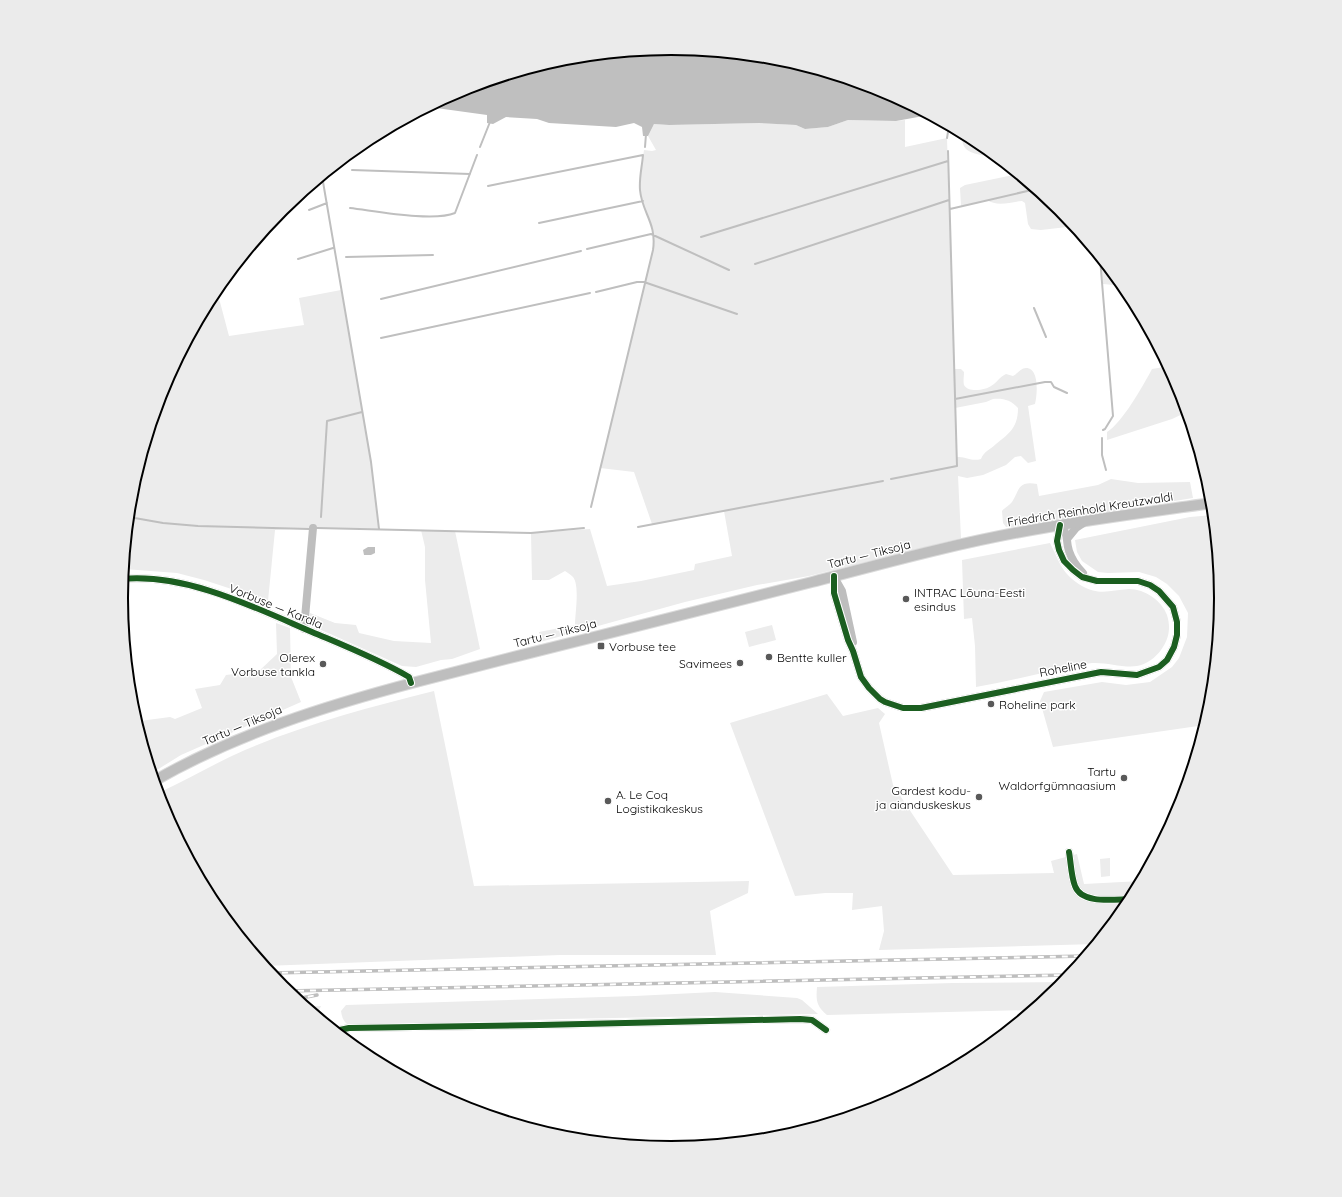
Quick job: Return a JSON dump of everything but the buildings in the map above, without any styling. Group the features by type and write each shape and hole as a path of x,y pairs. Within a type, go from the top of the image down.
{"main road":[{"name":"Friedrich Reinhold Kreutzwaldi","path":"973,542 1089,520 1206,504"},
{"name":"Tartu — Tiksoja","path":"158,779 213,750 264,728 311,712 411,683 973,542"}],"street":[{"path":"1067,539 1076,528 1089,520"},
{"path":"1060,525 1066,532 1072,559 1087,578"},
{"name":"Roheline","path":"834,576 842,591 853,639 853,651 862,677 869,688 880,699 895,706 921,708 1101,672 1137,675 1159,667 1167,660 1174,647 1177,635 1177,622 1174,607 1159,591 1150,585 1138,581 1105,581 1087,578 1073,570 1064,561 1059,550 1057,541 1060,525"},
{"path":"304,629 313,528"},
{"name":"Vorbuse — Kardla","path":"129,578 156,580 200,588 228,597 391,667 409,677 411,683"},
{"path":"1069,852 1075,886 1078,892 1084,897 1093,899 1124,899"},
{"path":"341,1030 349,1028 800,1019 812,1020 826,1030"}],"shaded area":[{"path":"671,55 707,56 777,65 846,84 879,96 921,116 896,121 848,120 828,127 805,129 796,125 759,123 654,124 648,136 643,136 642,127 634,123 616,127 549,123 537,119 506,117 493,124 487,123 487,115 437,108 463,96 496,84 565,65 635,56"},
{"path":"848,120 905,120 905,147 947,138 954,369 961,369 964,372 964,385 966,388 973,390 981,390 989,387 1006,374 1013,376 1024,368 1030,369 1034,372 1037,389 1036,400 1035,404 1028,406 1036,461 1028,463 1021,456 1015,457 1006,465 983,475 967,478 958,476 961,538 809,576 757,585 685,602 540,642 539,632 575,625 577,600 576,587 573,577 565,571 549,580 532,580 531,533 590,529 607,586 641,581 694,570 695,564 732,556 724,511 652,524 634,472 600,468 653,250 653,232 641,198 640,185 644,150 656,150 648,136 654,124 759,123 796,125 805,129 828,127","holes":["997,399 1010,401 1018,408 1018,415 1015,425 1005,436 985,452 981,459 974,460 957,457 955,408"]},
{"path":"962,140 986,156 968,151"},
{"path":"1012,175 1055,214 1072,232 1067,227 1041,230 1031,229 1028,224 1025,203 1022,201 1000,204 987,200 961,206 960,188 965,185"},
{"path":"1101,267 1114,285 1103,284"},
{"path":"341,290 371,462 379,529 309,528 275,530 268,601 204,580 177,573 129,569 132,528 146,458 156,424 169,391 200,327 218,299 229,336 304,325 299,298"},
{"path":"1162,367 1182,414 1107,440 1107,432 1125,413 1152,369"},
{"path":"1111,479 1138,483 1190,482 1193,498 1013,527 1006,527 1003,523 1002,511 1012,502 1018,490 1023,485 1031,483 1037,484 1039,496 1098,485"},
{"path":"1208,515 1213,563 1213,634 1210,669 1199,726 1053,747 1040,701 1044,692 1102,682 1126,685 1150,682 1172,667 1179,658 1187,637 1188,613 1179,596 1167,584 1156,577 1139,572 1098,572 1082,561 1077,552 1075,540 1190,517"},
{"path":"421,530 455,531 480,649 452,659 441,660 416,667 402,666 310,625 310,613 335,623 356,625 359,633 394,641 431,643 425,580 425,547"},
{"path":"1050,543 1059,562 1066,572 1075,582 1082,586 1100,592 1129,589 1141,591 1157,601 1165,610 1167,615 1169,629 1166,642 1156,655 1140,665 1126,666 1097,663 1078,665 976,687 975,646 972,618 964,619 962,560"},
{"path":"368,547 375,547 375,553 371,555 364,555 363,550"},
{"path":"276,623 290,628 291,677 301,702 181,755 155,771 142,721 170,717 175,719 202,708 195,689 220,685 226,675 259,671 277,654"},
{"path":"772,625 776,640 749,647 745,632"},
{"path":"434,691 474,886 749,881 748,893 710,911 716,955 560,955 270,966 240,929 200,870 184,839 163,791 245,750 291,732 386,703"},
{"path":"827,694 843,716 878,708 885,714 879,723 893,785 953,875 1054,873 1051,861 1077,854 1084,884 1135,881 1090,944 879,950 884,931 882,906 852,910 853,893 825,893 795,896 730,723"},
{"path":"1110,858 1110,876 1101,877 1100,859"},
{"path":"1056,982 1025,1010 827,1015 819,1006 817,996 817,987"},
{"path":"715,992 797,998 802,1000 818,1014 562,1019 352,1026 347,1024 344,1020 341,1011 346,1005"},
{"path":"321,1006 318,1011 312,1007"}],"waterway":[{"path":"480,147 490,122"},
{"path":"947,138 948,131"},
{"path":"645,147 646,134"},
{"path":"891,479 957,466 948,151"},
{"path":"350,208 419,216 455,213 477,155"},
{"path":"488,186 643,155 640,190 643,205 653,232 653,250 591,507"},
{"path":"701,237 948,161"},
{"path":"352,170 470,174"},
{"path":"323,182 371,462 379,529"},
{"path":"950,209 1030,191"},
{"path":"755,264 949,200"},
{"path":"539,223 643,201"},
{"path":"309,210 327,203"},
{"path":"587,249 651,234 729,270"},
{"path":"298,259 333,248"},
{"path":"381,299 581,251"},
{"path":"346,257 433,255"},
{"path":"1101,266 1113,416 1103,430"},
{"path":"596,292 637,282 644,282 737,314"},
{"path":"381,338 590,293"},
{"path":"1034,308 1046,337"},
{"path":"955,399 1045,382 1051,382 1054,387 1067,393"},
{"path":"321,517 327,421 362,412"},
{"path":"1102,438 1102,455 1106,470"},
{"path":"638,527 883,481"},
{"path":"134,518 163,523 198,526 309,529"},
{"path":"317,528 531,533 584,528"}],"railway":[{"path":"277,973 1081,956"},
{"path":"295,991 1063,975"},
{"path":"303,998 317,995"}],"cycle path":[{"path":"834,576 834,593 861,677 880,699 903,708 921,708 1101,672 1137,675 1159,667 1167,660 1174,647 1177,635 1177,622 1173,607 1159,591 1150,585 1138,581 1097,581 1082,577 1064,561 1059,550 1057,541 1060,525"},
{"path":"129,579 171,581 219,594 267,612 397,670 409,677 411,683"},
{"path":"1069,852 1073,878 1075,886 1079,892 1084,896 1100,900 1123,899"},
{"path":"340,1030 349,1028 800,1019 812,1020 826,1030"}],"place":[{"name":"INTRAC Lõuna-Eesti esindus","path":"906,599"},
{"name":"Vorbuse tee","path":"601,646"},
{"name":"Bentte kuller","path":"769,657"},
{"name":"Savimees","path":"740,663"},
{"name":"Olerex Vorbuse tankla","path":"323,664"},
{"name":"Roheline park","path":"991,704"},
{"name":"Tartu Waldorfgümnaasium","path":"1124,778"},
{"name":"Gardest kodu- ja aianduskeskus","path":"979,797"},
{"name":"A. Le Coq Logistikakeskus","path":"608,801"}]}
